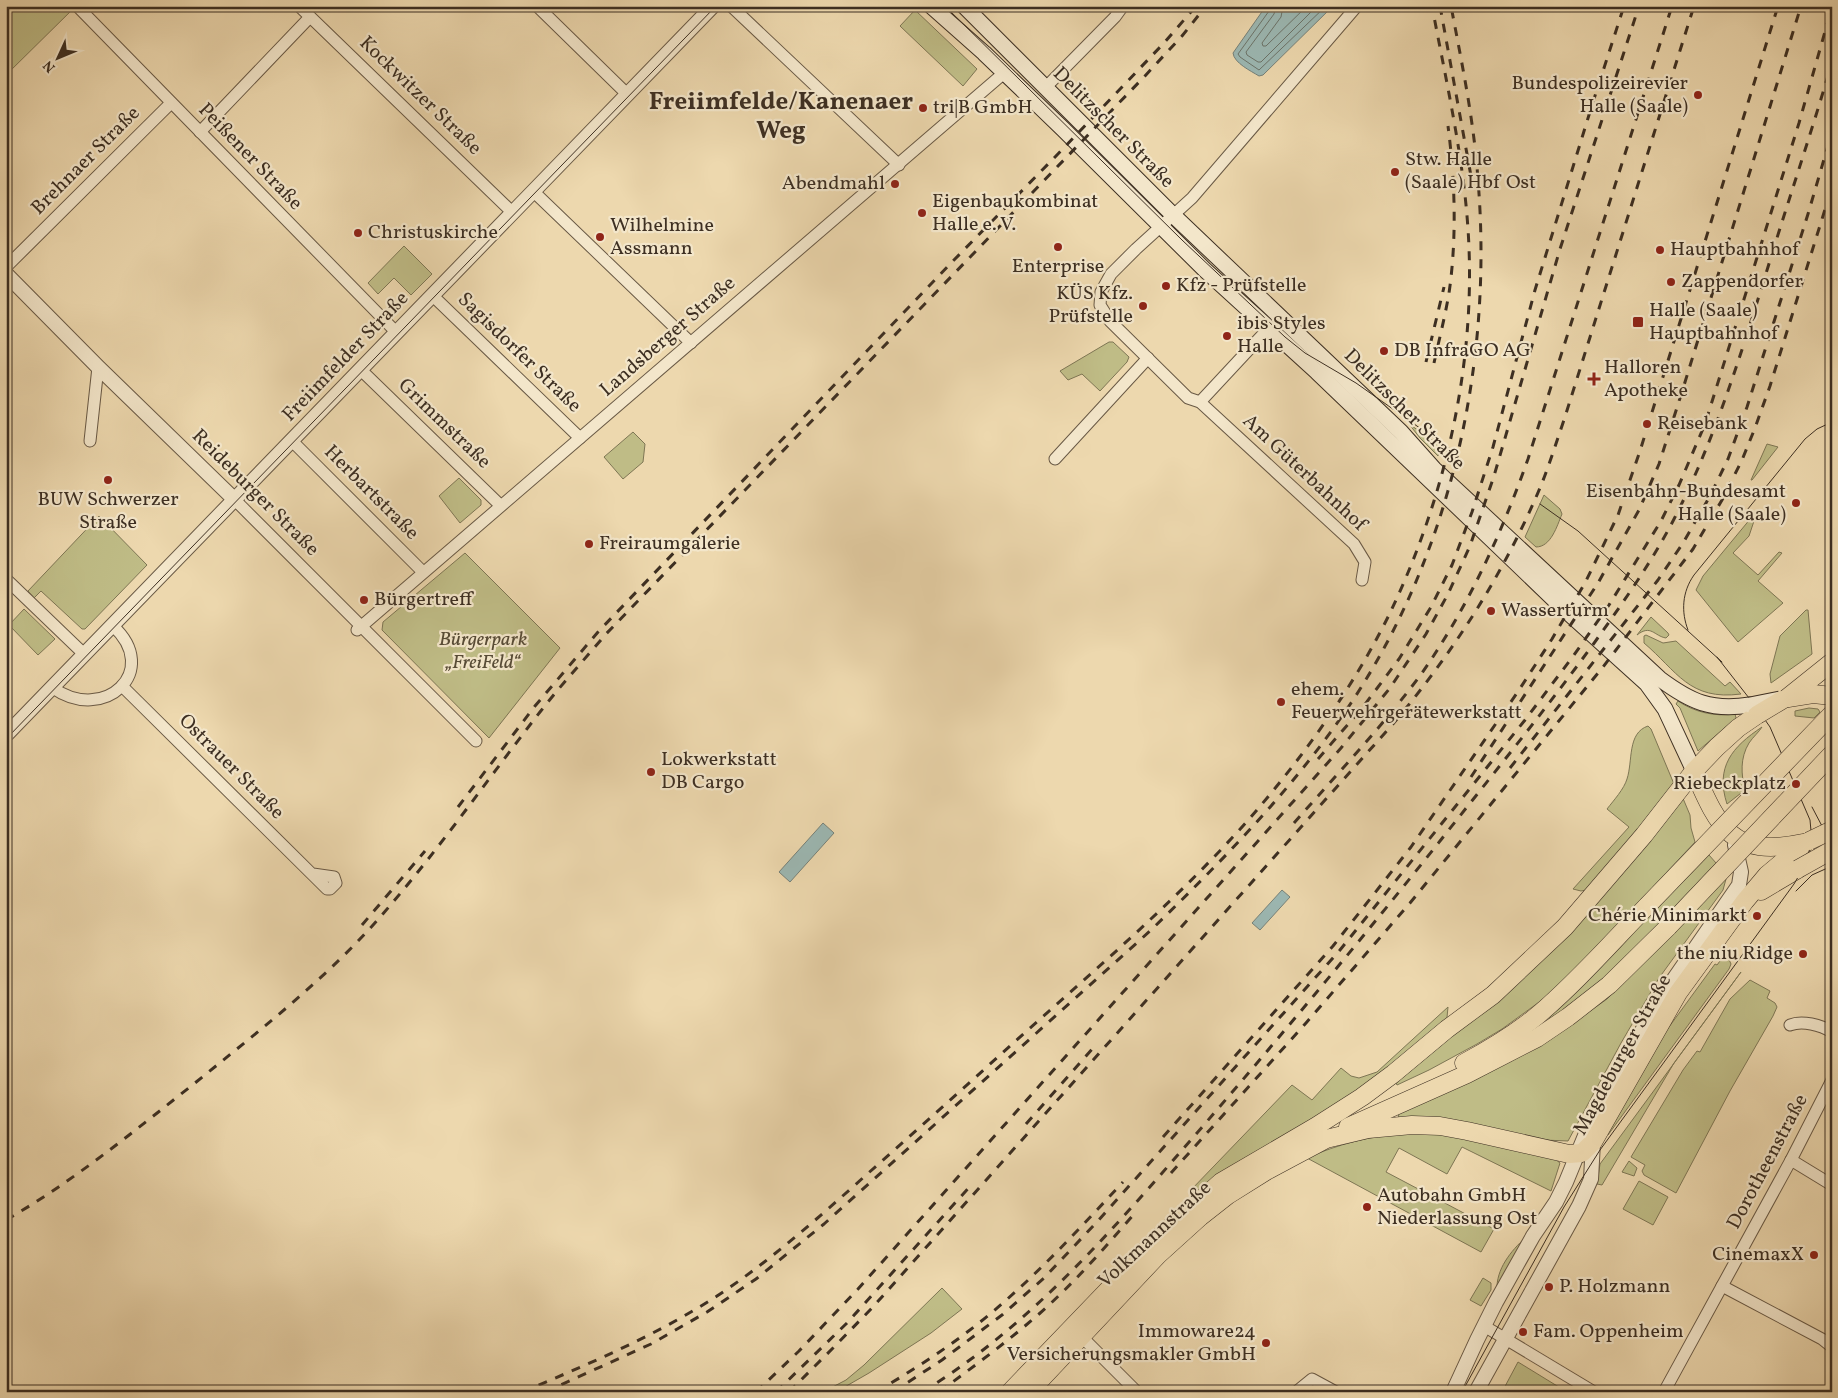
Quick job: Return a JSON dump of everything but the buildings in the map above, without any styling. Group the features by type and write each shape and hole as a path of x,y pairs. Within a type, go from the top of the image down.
{"main road":[{"name":"Delitzscher Straße","path":"931,6 1004,73 1268,329 1317,372 1564,609 1647,684 1665,709 1694,771"},
{"name":"Delitzscher Straße","path":"964,6 1173,215 1401,432 1440,475 1660,679 1688,698 1706,705 1753,710"},
{"path":"1784,699 1832,662"},
{"path":"1320,1133 1447,1029 1493,995 1565,928 1644,835 1694,771 1753,710 1784,699 1813,694 1832,696"},
{"path":"1320,1133 1443,1074 1514,1034 1539,1014 1647,906 1832,714"},
{"path":"1320,1133 1354,1124 1467,1074 1536,1038 1568,1017 1609,985 1668,927 1832,754"},
{"path":"1694,771 1709,806 1722,825 1730,834 1748,844 1760,847 1784,847 1832,840"},
{"path":"1808,842 1832,830"},
{"name":"Magdeburger Straße","path":"1593,1142 1678,994 1746,901 1776,866 1808,842"},
{"path":"1746,901 1832,850"},
{"name":"Volkmannstraße","path":"1010,1392 1125,1271 1190,1208 1221,1182 1320,1133 1349,1133 1389,1126 1440,1126 1559,1153 1577,1154"},
{"name":"Volkmannstraße","path":"1029,1392 1158,1255 1200,1217 1228,1195 1268,1170 1320,1133"},
{"path":"1577,1154 1586,1150 1593,1142"}],"street":[{"name":"Kockwitzer Straße","path":"299,6 514,213"},
{"path":"537,6 628,95"},
{"name":"Freiimfelder Straße","path":"6,735 713,6"},
{"path":"731,6 899,165"},
{"path":"1045,88 1115,17 1123,6"},
{"name":"Am Güterbahnhof","path":"1357,6 1192,198 1160,226 1112,274 1101,292 1100,305 1110,321 1188,398 1200,402 1354,544 1365,562 1362,580"},
{"name":"Peißener Straße","path":"78,7 397,333"},
{"path":"200,132 310,17"},
{"name":"Landsberger Straße","path":"359,628 1004,73"},
{"name":"Brehnaer Straße","path":"6,267 171,103"},
{"path":"534,192 690,343"},
{"name":"Reideburger Straße","path":"6,274 98,367 235,500 359,628 476,741"},
{"name":"Sagisdorfer Straße","path":"433,296 580,438"},
{"path":"1200,402 1268,329"},
{"path":"1055,459 1148,358"},
{"path":"90,441 98,367"},
{"name":"Grimmstraße","path":"361,370 500,505"},
{"name":"Herbartstraße","path":"292,441 423,572"},
{"path":"6,579 84,655"},
{"path":"53,688 73,698 90,700 112,694 122,686 128,677 131,659 126,642 113,626"},
{"name":"Ostrauer Straße","path":"122,686 313,874"},
{"name":"Magdeburger Straße","path":"1453,1392 1484,1326 1532,1236 1556,1202 1589,1126 1658,1002 1739,885 1742,872 1741,865 1730,834"},
{"path":"1790,1025 1805,1023 1825,1028 1832,1032"},
{"name":"Dorotheenstraße","path":"1664,1392 1791,1160 1832,1080"},
{"name":"Magdeburger Straße","path":"1476,1392 1588,1188 1591,1179 1593,1142"},
{"path":"1791,1160 1832,1185"},
{"path":"1722,1286 1815,1335 1832,1347"},
{"path":"1484,1326 1594,1392"},
{"path":"1082,1336 1137,1392"},
{"path":"1296,1392 1312,1379 1336,1392"}],"green space":[{"path":"6,6 76,6 6,75"},
{"path":"915,10 977,69 963,86 900,26"},
{"path":"404,246 432,274 411,295 394,278 378,294 368,283"},
{"path":"1109,342 1113,342 1129,357 1127,362 1100,391 1082,374 1068,380 1060,371"},
{"path":"1409,424 1441,446 1438,456 1420,438"},
{"path":"633,432 645,444 643,462 623,479 604,457"},
{"path":"1767,444 1778,447 1751,480"},
{"path":"459,478 481,500 481,505 460,523 439,496"},
{"path":"1544,495 1560,509 1562,514 1550,540 1546,544 1536,547 1525,537"},
{"path":"99,516 147,565 85,629 82,629 41,591 34,598 28,591"},
{"path":"1751,518 1754,521 1749,536 1733,553 1758,575 1779,552 1782,553 1758,581 1783,603 1738,642 1696,590 1703,576"},
{"name":"Bürgerpark „FreiFeld“","path":"465,553 560,648 489,738 382,630 383,622"},
{"path":"24,609 55,639 38,655 9,625"},
{"path":"1808,610 1812,654 1771,683 1770,674 1780,636"},
{"path":"1651,617 1668,633 1669,635 1666,638 1649,631 1637,635"},
{"path":"1646,635 1663,643 1676,641 1725,686 1730,682 1741,694 1723,695 1709,693 1685,682 1644,643 1644,636"},
{"path":"1678,701 1698,711 1720,715 1735,714 1736,718 1698,751 1680,708 1676,704"},
{"path":"1809,708 1818,709 1820,712 1814,718 1795,716 1795,711"},
{"path":"1648,726 1651,729 1674,784 1655,810 1586,890 1573,889 1629,827 1607,809 1626,783 1634,741 1641,730"},
{"path":"1762,727 1749,743 1744,754 1742,772 1745,790 1727,804 1723,779 1729,759 1742,742"},
{"path":"1682,796 1690,815 1695,842 1568,978 1542,1000 1502,1029 1429,1070 1397,1085 1396,1083 1517,982"},
{"path":"1709,855 1716,863 1599,986 1534,1033 1455,1071 1647,919"},
{"path":"1726,879 1723,890 1659,978 1568,1141 1543,1140 1399,1118 1398,1113 1548,1041 1607,999"},
{"path":"1726,953 1731,964 1729,969 1608,1135 1606,1133 1658,1042 1715,964 1717,965"},
{"path":"1750,980 1770,991 1767,998 1775,1003 1777,1007 1676,1193 1644,1175 1642,1171 1645,1165 1631,1157 1683,1070 1697,1051 1700,1052 1730,999"},
{"path":"1448,1007 1446,1028 1372,1082 1200,1192 1190,1191 1292,1085 1312,1100 1341,1068 1351,1076 1359,1078 1377,1072"},
{"path":"1673,1064 1602,1185 1597,1184 1600,1164"},
{"path":"1406,1133 1445,1134 1555,1159 1560,1163 1551,1191 1462,1147 1447,1174 1399,1148 1386,1172 1494,1229 1481,1252 1307,1158 1355,1141"},
{"path":"1629,1161 1637,1168 1634,1176 1622,1172"},
{"path":"1639,1181 1668,1197 1653,1225 1623,1209"},
{"path":"1525,1238 1497,1290 1497,1282 1505,1261"},
{"path":"1483,1278 1491,1283 1491,1290 1481,1306 1470,1300"},
{"path":"942,1288 962,1309 931,1333 869,1373 836,1392 823,1392 846,1380 864,1365"},
{"path":"1518,1362 1567,1392 1502,1392"}],"water":[{"path":"1266,6 1333,6 1263,75 1259,76 1236,60 1233,53"},
{"path":"823,823 834,833 790,882 779,872"},
{"path":"1282,890 1290,897 1260,930 1252,923"}],"tram line":[{"path":"6,739 716,6"},
{"path":"945,6 1182,240 1285,337 1305,353 1356,383 1441,443"},
{"path":"1688,630 1684,616 1684,602 1687,588 1694,575 1805,439 1817,429 1832,422"},
{"path":"1540,504 1578,531 1722,662"},
{"path":"1462,1392 1564,1207 1600,1150 1794,884 1804,867 1812,842 1810,820 1770,727 1717,657"},
{"path":"1812,807 1823,828 1832,838"},
{"path":"1796,891 1812,875 1832,866"}],"railway":[{"path":"458,807 535,706 598,632 1164,43 1196,6"},
{"path":"6,1220 80,1172 195,1083 315,983 360,939 402,891 540,712 606,634 1144,77 1182,36 1206,6"},
{"path":"522,1392 572,1371 670,1324 737,1283 811,1224 1096,969 1191,880 1221,850 1270,795 1325,722 1374,644 1407,574 1425,529 1439,484 1460,390 1466,343 1469,295 1467,218 1460,157 1432,6"},
{"path":"1440,6 1471,176"},
{"path":"545,1392 651,1344 707,1312 756,1279 824,1224 1150,931 1231,850 1282,794 1351,703 1386,644 1416,583 1440,518 1458,452 1471,385 1479,317 1481,248 1478,180 1471,114 1451,6"},
{"path":"1318,759 1363,707 1399,659 1431,607 1452,565 1493,447 1535,290 1624,6"},
{"path":"756,1392 799,1351 858,1289 1341,748 1390,688 1426,634 1448,594 1470,546 1494,476 1560,249 1639,6"},
{"path":"1294,823 1376,731 1422,673 1469,596 1495,543 1528,459 1672,6"},
{"path":"789,1392 872,1308 1392,725 1436,670 1475,612 1510,552 1540,488 1564,420 1694,6"},
{"path":"1163,1137 1333,946 1411,847 1519,690 1585,583 1618,515 1640,451 1778,6"},
{"path":"1471,777 1598,583 1639,510 1659,464 1801,6"},
{"path":"893,1392 942,1360 1002,1315 1044,1278 1096,1223 1340,950 1525,720 1609,605 1661,521 1679,485 1705,424 1799,123 1832,7"},
{"path":"922,1392 962,1366 1035,1306 1102,1239 1197,1133 1350,952 1500,766 1559,690 1627,596 1656,552 1673,521 1702,459 1714,428 1748,332 1832,62"},
{"path":"1434,363 1452,272 1454,188 1448,126"},
{"path":"1510,768 1658,580 1683,543 1710,496 1728,459 1747,407 1832,132"},
{"path":"1171,1173 1306,1023 1410,903 1603,667 1693,549 1722,500 1742,460 1755,428 1770,386 1832,187"},
{"path":"1426,362 1444,287"},
{"path":"362,925 425,851"},
{"path":"1026,1124 1094,1047"},
{"path":"876,1392 934,1356 1008,1299 1042,1267 1123,1182"},
{"path":"776,1392 847,1323 973,1183"},
{"path":"939,1392 1052,1303 1134,1214"}],"place":[{"name":"Bundespolizeirevier Halle (Saale)","path":"1698,95"},
{"name":"tri|B GmbH","path":"923,108"},
{"name":"Stw. Halle (Saale) Hbf Ost","path":"1395,172"},
{"name":"Abendmahl","path":"895,184"},
{"name":"Eigenbaukombinat Halle e. V.","path":"922,213"},
{"name":"Christuskirche","path":"358,233"},
{"name":"Wilhelmine Assmann","path":"600,237"},
{"name":"Enterprise","path":"1058,247"},
{"name":"Hauptbahnhof","path":"1660,250"},
{"name":"Zappendorfer","path":"1671,282"},
{"name":"Kfz - Prüfstelle","path":"1166,286"},
{"name":"KÜS Kfz. Prüfstelle","path":"1143,306"},
{"name":"Halle (Saale) Hauptbahnhof","path":"1638,322"},
{"name":"ibis Styles Halle","path":"1227,336"},
{"name":"DB InfraGO AG","path":"1384,351"},
{"name":"Halloren Apotheke","path":"1594,379"},
{"name":"Reisebank","path":"1647,424"},
{"name":"BUW Schwerzer Straße","path":"108,480"},
{"name":"Eisenbahn-Bundesamt Halle (Saale)","path":"1796,503"},
{"name":"Freiraumgalerie","path":"589,544"},
{"name":"Bürgertreff","path":"364,600"},
{"name":"Wasserturm","path":"1491,611"},
{"name":"ehem. Feuerwehrgerätewerkstatt","path":"1281,702"},
{"name":"Lokwerkstatt DB Cargo","path":"651,772"},
{"name":"Riebeckplatz","path":"1796,784"},
{"name":"Chérie Minimarkt","path":"1757,916"},
{"name":"the niu Ridge","path":"1803,954"},
{"name":"Autobahn GmbH Niederlassung Ost","path":"1367,1207"},
{"name":"CinemaxX","path":"1814,1255"},
{"name":"P. Holzmann","path":"1549,1287"},
{"name":"Fam. Oppenheim","path":"1523,1332"},
{"name":"Immoware24 Versicherungsmakler GmbH","path":"1266,1343"}],"district":[{"name":"Freiimfelde/Kanenaer Weg","path":"781,116"}]}
